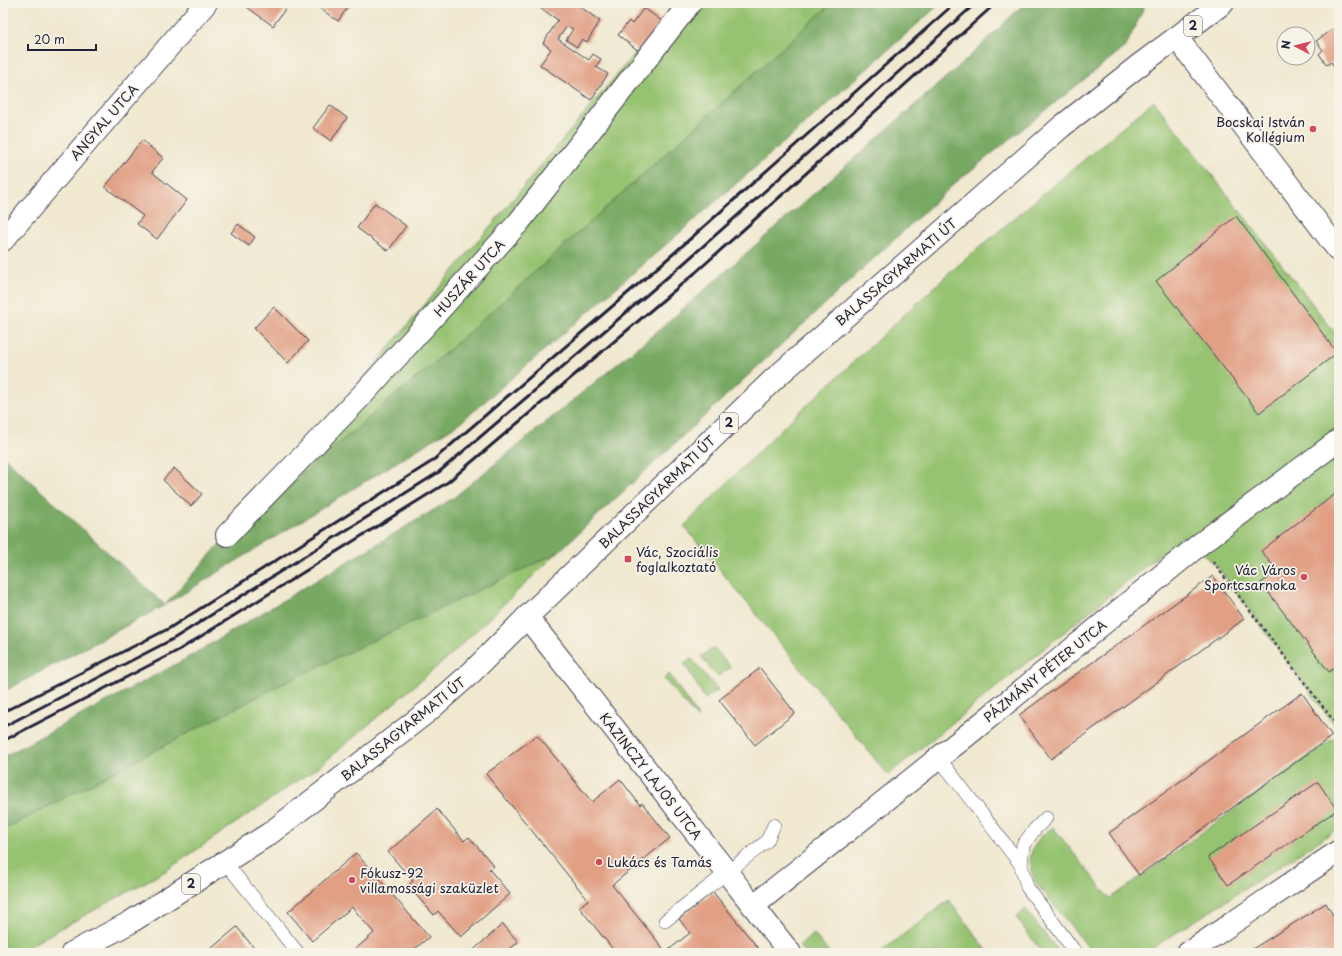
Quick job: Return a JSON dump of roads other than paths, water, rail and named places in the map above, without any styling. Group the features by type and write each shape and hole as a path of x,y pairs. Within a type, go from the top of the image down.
{"street":[{"name":"ANGYAL UTCA","path":"3,240 206,3"},
{"name":"HUSZÁR UTCA","path":"227,535 365,392 520,222 690,3"},
{"name":"BALASSAGYARMATI ÚT","path":"72,953 129,924 269,834 427,712 472,672 774,379 1061,127 1138,66 1223,3"},
{"path":"1177,38 1339,251"},
{"name":"PÁZMÁNY PÉTER UTCA","path":"753,906 971,732 1200,544 1339,440"},
{"name":"KAZINCZY LAJOS UTCA","path":"527,617 790,953"},
{"path":"1188,953 1339,851"}],"lane":[{"path":"938,758 1021,865"},
{"path":"1046,818 1022,845 1021,865 1027,888 1076,953"},
{"path":"665,921 767,841 774,825"},
{"path":"225,862 298,953"}],"railway":[{"path":"3,712 168,629 431,462 672,255 955,3"},
{"path":"3,727 173,639 439,472 683,264 976,3"},
{"path":"3,741 179,650 448,482 695,273 996,3"}],"place":[{"name":"Bocskai István Kollégium","path":"1313,129"},
{"name":"Vác, Szociális foglalkoztató","path":"628,559"},
{"name":"Vác Város Sportcsarnoka","path":"1304,577"},
{"name":"Lukács és Tamás","path":"599,862"},
{"name":"Fókusz-92 villamossági szaküzlet","path":"352,880"}]}
